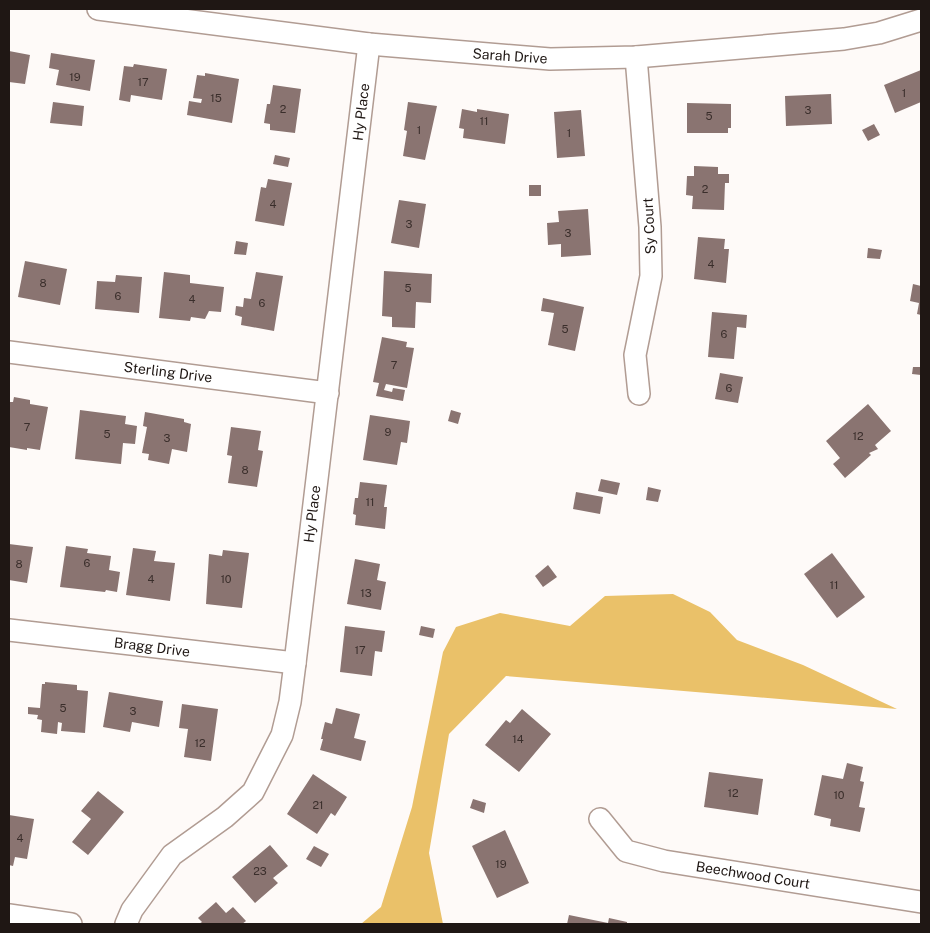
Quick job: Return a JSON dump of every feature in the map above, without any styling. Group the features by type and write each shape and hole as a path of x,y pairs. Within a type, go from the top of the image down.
{"street":[{"name":"Sarah Drive","path":"98,9 368,44 550,59 636,57 844,39 879,32 921,20"},
{"name":"Hy Place","path":"126,924 132,910 172,855 225,816 253,792 282,735 290,702 295,663 368,44"},
{"name":"Sy Court","path":"636,57 650,227 651,276 635,355 639,394"},
{"name":"Sterling Drive","path":"9,352 328,393"},
{"name":"Bragg Drive","path":"9,630 295,663"},
{"name":"Beechwood Court","path":"600,819 626,851 664,861 921,902"},
{"path":"9,915 71,924"}],"shaded area":[{"path":"673,594 710,612 737,640 803,665 897,709 506,676 449,734 429,853 443,924 361,924 381,907 412,807 443,652 456,627 500,613 570,626 605,596"}],"building":[{"path":"9,51 30,55 25,84 9,82"},
{"path":"51,53 95,60 90,91 56,85 59,70 49,68"},
{"path":"134,64 167,69 162,100 131,95 130,102 119,100 124,66 133,67"},
{"path":"921,70 921,102 895,113 884,85"},
{"path":"205,73 239,79 232,123 187,115 189,101 201,103 202,99 193,98 197,75 205,76"},
{"path":"273,85 301,89 295,133 270,130 270,124 264,123"},
{"path":"831,94 832,124 786,126 785,96"},
{"path":"53,102 84,106 82,126 50,123"},
{"path":"408,102 437,106 425,160 403,156 407,131 404,130"},
{"path":"687,103 731,104 731,128 728,128 728,133 687,133"},
{"path":"462,109 477,112 477,109 509,114 505,144 463,138 464,129 459,128"},
{"path":"581,110 585,156 557,158 554,112"},
{"path":"874,124 880,135 868,141 862,130"},
{"path":"275,155 290,158 288,167 273,164"},
{"path":"694,166 718,167 718,174 729,174 729,183 725,183 724,210 692,209 693,196 686,195 687,176 694,176"},
{"path":"268,179 292,183 284,226 255,221 261,187 266,188"},
{"path":"529,185 541,185 541,196 529,196"},
{"path":"399,200 426,204 419,248 391,243"},
{"path":"588,209 591,255 561,257 561,244 548,245 547,223 559,222 558,211"},
{"path":"698,237 725,239 724,249 729,249 726,283 694,279"},
{"path":"236,241 248,243 246,255 234,254"},
{"path":"868,248 882,250 880,259 867,258"},
{"path":"25,261 67,269 60,305 18,297"},
{"path":"384,271 432,274 431,303 416,302 415,328 392,327 392,317 382,316"},
{"path":"164,272 190,275 190,283 224,287 221,312 209,311 205,319 191,317 190,321 159,318"},
{"path":"256,272 283,276 274,331 241,325 242,317 235,315 236,306 243,307 244,298 251,299"},
{"path":"116,275 142,277 139,313 95,309 97,281 115,282"},
{"path":"913,284 921,286 921,315 917,314 919,303 910,301"},
{"path":"543,298 584,307 575,351 548,345 554,313 541,311"},
{"path":"712,312 747,315 746,328 737,327 734,359 708,357"},
{"path":"382,337 407,342 406,347 414,348 407,388 386,384 384,390 392,392 393,388 405,390 403,401 376,396 379,383 373,382"},
{"path":"913,367 921,367 921,375 912,374"},
{"path":"720,373 743,377 738,403 715,399"},
{"path":"14,397 30,400 30,404 48,407 40,450 9,447 9,402 13,402"},
{"path":"868,404 891,431 875,445 878,449 869,453 871,455 845,478 833,464 840,458 826,441"},
{"path":"80,410 126,416 125,424 137,426 135,444 123,443 121,464 75,459"},
{"path":"451,410 461,413 458,424 448,421"},
{"path":"145,412 184,419 184,422 191,424 187,452 172,449 169,464 148,460 149,454 142,453 147,427 143,426"},
{"path":"370,415 410,421 407,443 401,442 397,465 363,460"},
{"path":"231,427 261,431 258,450 263,451 257,487 228,483 232,456 227,455"},
{"path":"601,479 620,483 617,495 598,491"},
{"path":"360,482 387,485 384,507 387,507 385,529 355,525 356,515 353,514"},
{"path":"648,487 661,490 658,502 646,500"},
{"path":"576,492 603,497 600,514 573,509"},
{"path":"9,544 33,547 27,583 9,580"},
{"path":"66,546 88,549 87,553 111,556 109,570 120,572 117,592 60,587"},
{"path":"133,548 156,551 154,561 175,563 170,601 126,595"},
{"path":"223,550 249,553 242,608 206,604 209,554 222,556"},
{"path":"832,553 865,597 837,618 804,574"},
{"path":"355,559 380,564 377,580 386,582 381,610 347,604"},
{"path":"548,565 557,577 543,587 535,576"},
{"path":"345,626 385,631 382,652 375,651 372,676 340,672"},
{"path":"421,626 435,629 433,638 419,635"},
{"path":"45,682 77,685 77,690 88,691 85,733 61,731 62,723 58,722 57,734 41,732 42,720 37,719 38,715 28,714 28,707 40,708 42,684 45,684"},
{"path":"109,692 163,701 159,727 132,722 130,732 103,727"},
{"path":"182,704 218,709 211,761 184,757 188,729 179,728"},
{"path":"336,708 360,714 354,738 366,741 361,761 320,750 325,722 332,724"},
{"path":"522,709 551,734 519,772 485,745 506,720 510,723"},
{"path":"847,763 863,767 860,781 864,782 859,807 865,808 860,832 830,826 831,819 814,815 822,775 843,779"},
{"path":"709,772 763,779 758,815 704,807"},
{"path":"313,774 347,797 335,816 331,813 317,834 287,814"},
{"path":"98,791 124,812 88,855 72,842 91,819 81,811"},
{"path":"473,799 486,803 484,813 470,808"},
{"path":"9,815 34,819 27,859 15,857 13,866 9,865"},
{"path":"505,830 529,883 497,898 472,846"},
{"path":"270,845 288,866 273,878 278,883 255,903 232,877"},
{"path":"314,846 329,854 321,867 306,859"},
{"path":"216,902 226,913 233,907 246,921 242,924 199,924 202,922 198,918"},
{"path":"569,915 608,923 609,918 627,922 627,924 567,924"}]}
